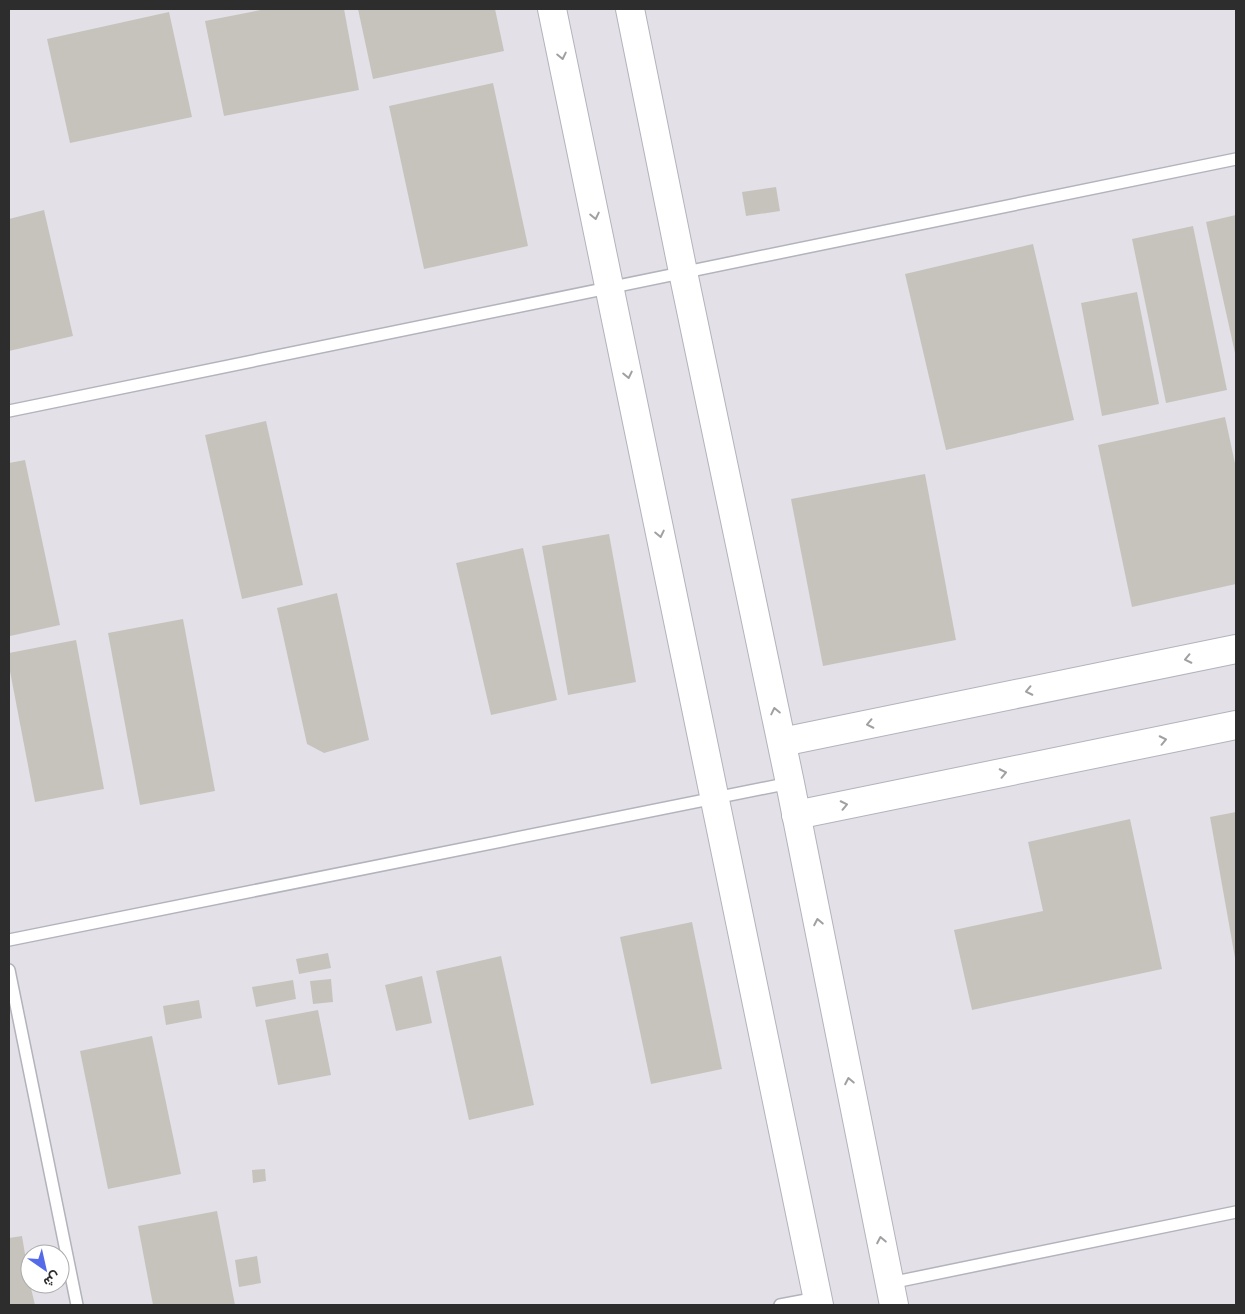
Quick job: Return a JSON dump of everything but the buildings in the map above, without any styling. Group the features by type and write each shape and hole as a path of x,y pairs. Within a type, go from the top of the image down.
{"street":[{"path":"552,9 818,1302"},
{"path":"630,9 782,742 892,1294"},
{"path":"782,742 1236,649"},
{"path":"796,815 1236,725"}],"lane":[{"path":"9,411 1236,159"},
{"path":"9,940 790,783"},
{"path":"9,970 77,1305"},
{"path":"892,1294 1236,1212"},
{"path":"780,1305 818,1302"}],"shaded area":[{"path":"9,9 1236,9 1236,1305 9,1305"}]}
